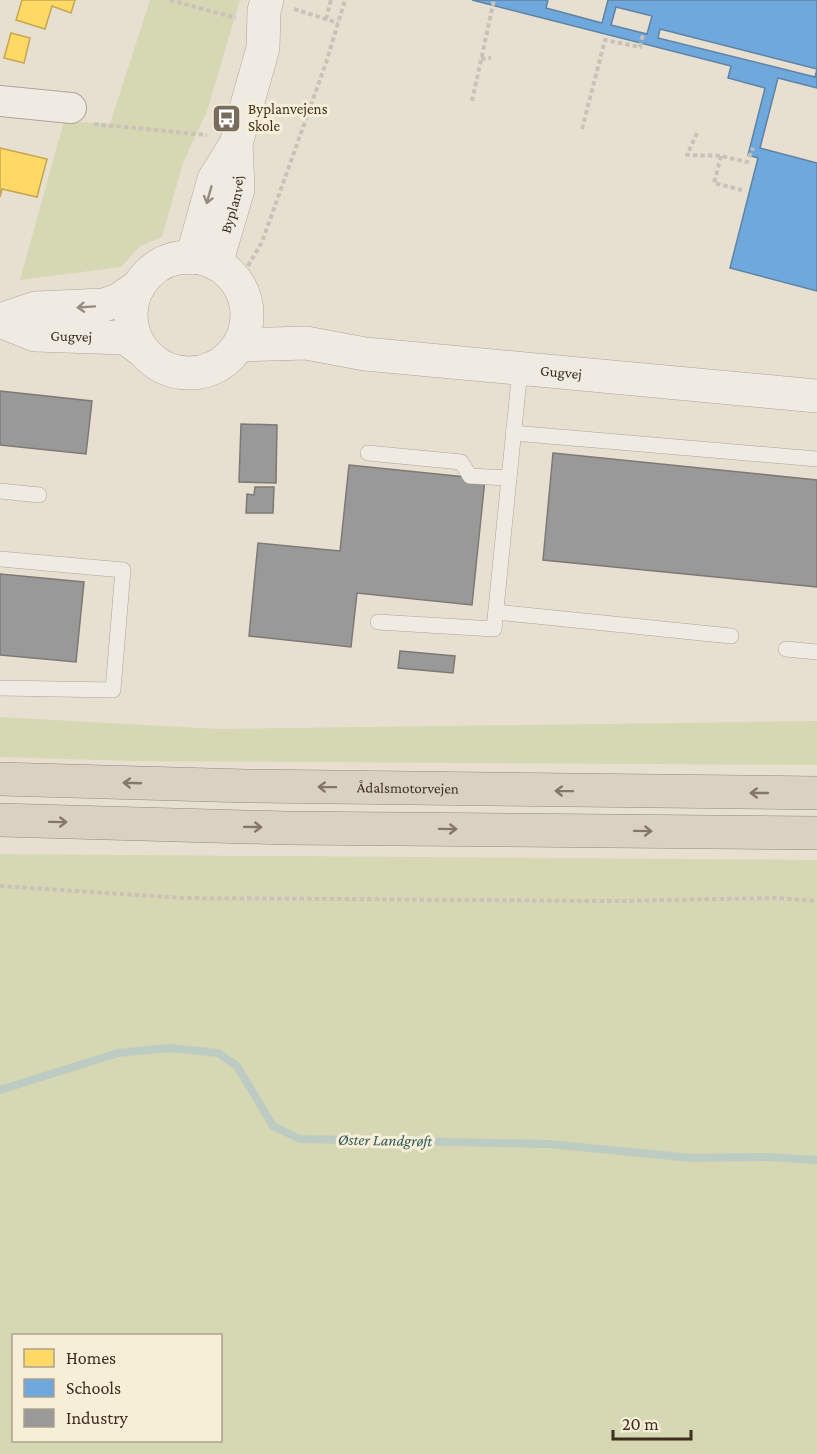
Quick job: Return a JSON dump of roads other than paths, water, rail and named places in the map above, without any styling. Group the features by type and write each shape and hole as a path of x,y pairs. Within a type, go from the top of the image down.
{"highway":[{"name":"Ådalsmotorvejen","path":"0,779 247,786 817,793"},
{"path":"0,820 286,828 817,833"}],"street":[{"name":"Byplanvej","path":"222,278 214,179 221,140 263,48 282,18 280,2"},
{"path":"0,101 71,108"},
{"path":"162,264 222,278 245,331 239,345 229,358 215,367 192,373 168,369 154,361 142,350 132,321 132,307 139,286 153,270 162,264"},
{"name":"Gugvej","path":"222,278 306,344"},
{"name":"Gugvej","path":"0,320 36,308 104,304 118,300 139,286"},
{"name":"Gugvej","path":"0,320 35,335 125,338 142,350"},
{"name":"Gugvej","path":"239,345 306,344 366,354 520,370 817,396"}],"lane":[{"path":"378,622 494,629 520,370"},
{"path":"513,433 817,459"},
{"path":"368,453 461,462 470,476 509,478"},
{"path":"0,491 39,495"},
{"path":"0,559 123,570 113,690 0,688"},
{"path":"496,612 731,636"},
{"path":"786,649 817,652"}],"waterway":[{"name":"Øster Landgrøft","path":"0,1090 118,1053 169,1048 218,1053 237,1066 273,1126 300,1139 549,1144 692,1158 767,1157 817,1160"}],"place":[{"name":"Byplanvejens Skole","path":"227,118"}]}
